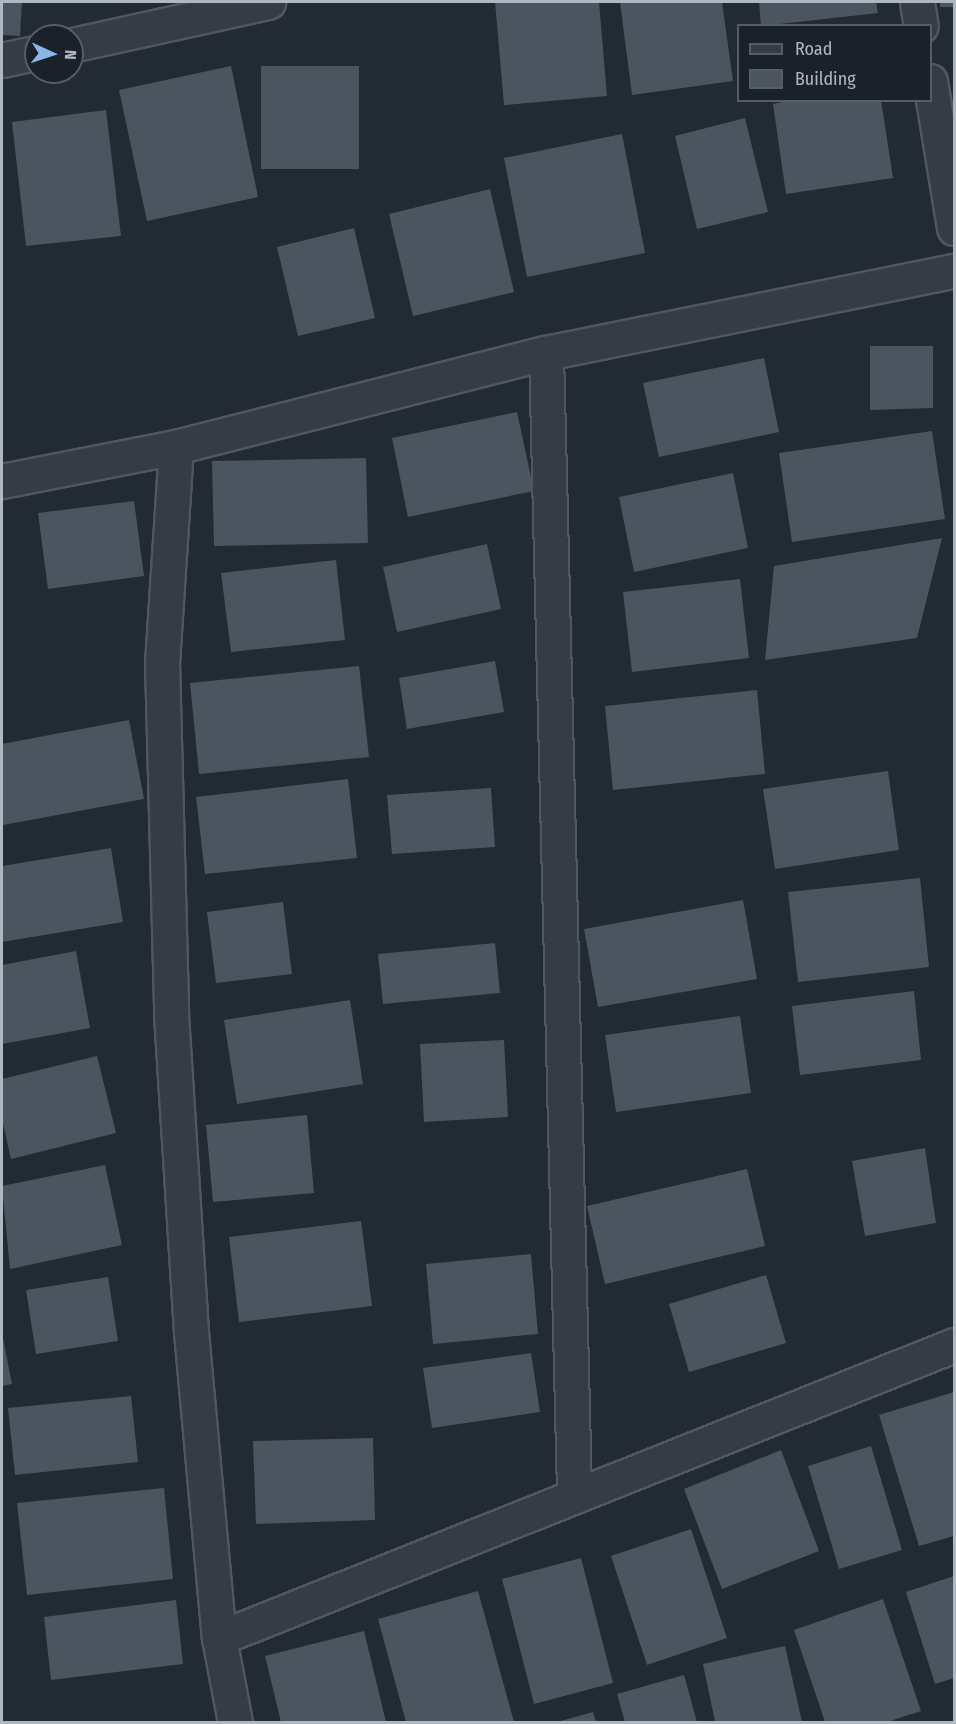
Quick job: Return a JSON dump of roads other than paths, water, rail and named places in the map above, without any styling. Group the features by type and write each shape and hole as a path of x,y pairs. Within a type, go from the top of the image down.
{"street":[{"path":"918,2 921,24"},
{"path":"84,42 254,3"},
{"path":"2,60 24,55"},
{"path":"932,93 954,228"},
{"path":"2,482 176,447 546,353 954,270"},
{"path":"546,353 574,1493"},
{"path":"176,447 162,662 171,1014 191,1332 219,1638 235,1722"},
{"path":"219,1638 574,1493 954,1345"}]}
